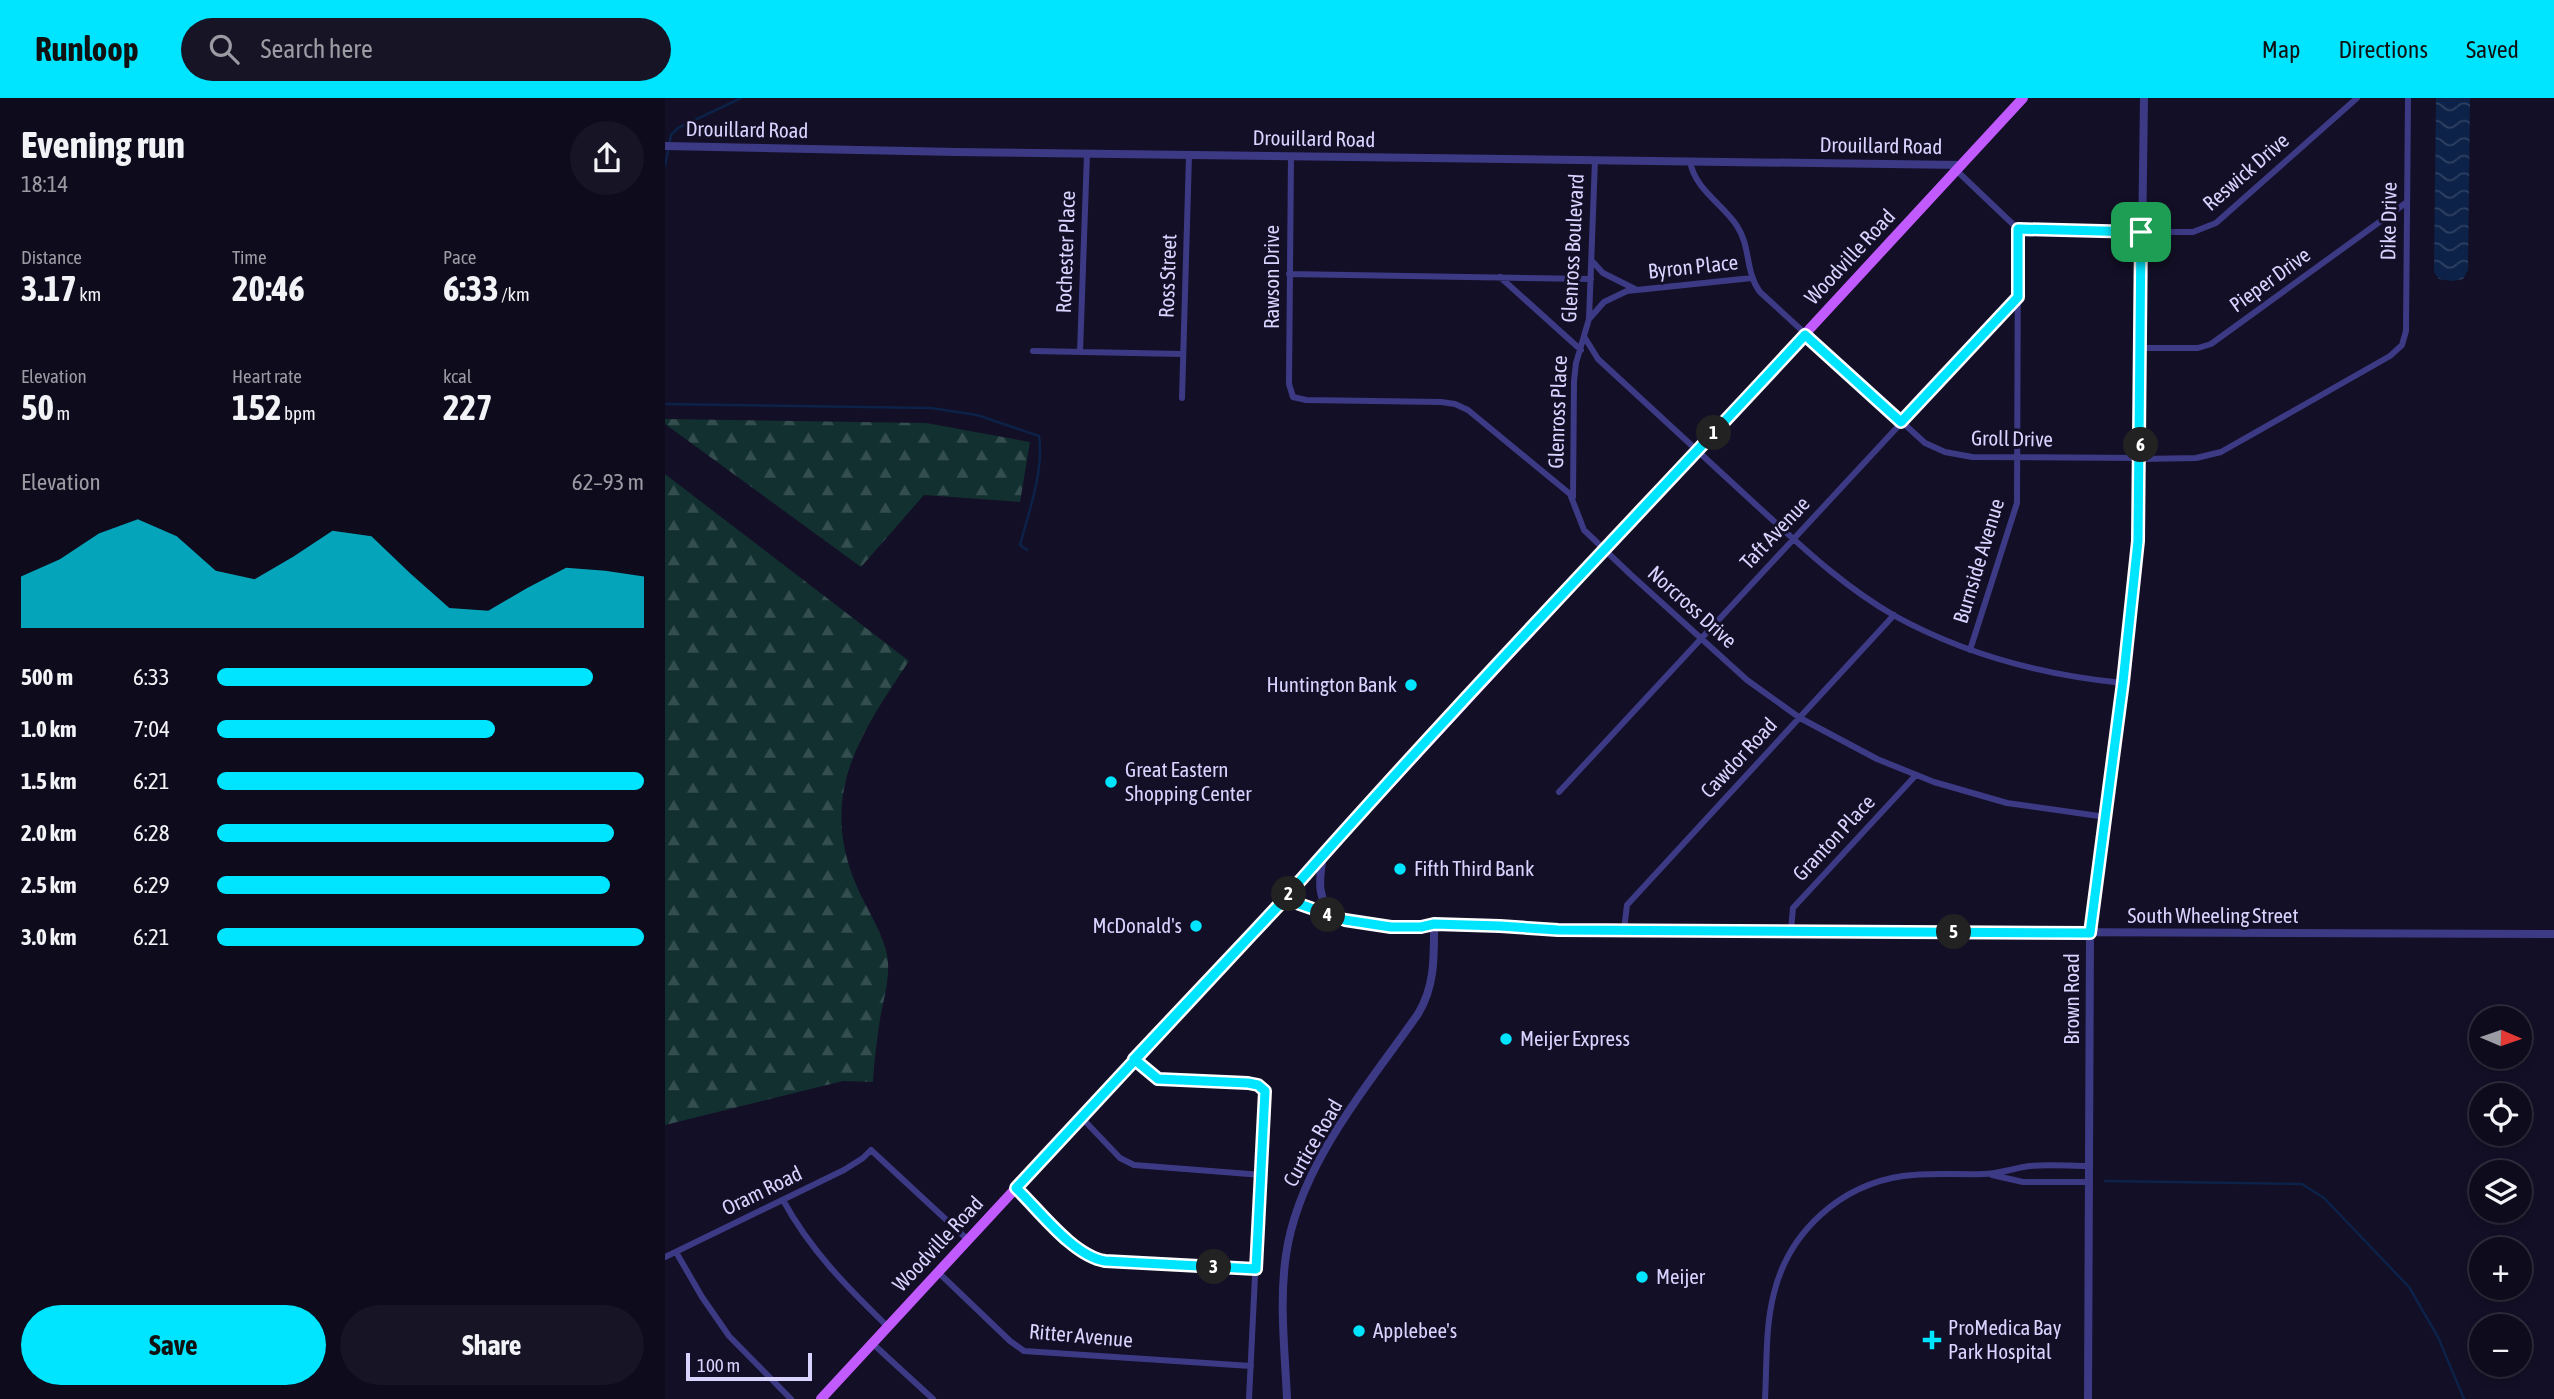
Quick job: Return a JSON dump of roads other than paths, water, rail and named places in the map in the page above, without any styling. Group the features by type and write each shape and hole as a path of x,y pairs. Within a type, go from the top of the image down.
{"main road":[{"name":"Woodville Road","path":"821,1399 2024,98"}],"street":[{"name":"Brown Road","path":"2088,1399 2090,933 2136,567 2141,458 2144,98"},
{"name":"Reswick Drive","path":"2018,229 2193,232 2216,223 2357,98"},
{"name":"Dike Drive","path":"2402,345 2406,331 2408,98"},
{"name":"Drouillard Road","path":"665,146 1959,167"},
{"name":"Rochester Place","path":"1080,352 1087,154"},
{"name":"Ross Street","path":"1182,398 1189,155"},
{"name":"Rawson Drive","path":"1291,156 1289,384 1293,397"},
{"name":"Glenross Boulevard","path":"1581,349 1589,319 1595,160"},
{"name":"Groll Drive","path":"1690,162 1697,181 1744,237 1752,278 1760,292 1921,440 1945,452 1972,457 2196,458 2221,452 2390,356 2402,345"},
{"path":"1959,167 2018,229"},
{"name":"Pieper Drive","path":"2140,348 2198,348 2211,344 2407,202"},
{"name":"Burnside Avenue","path":"1970,650 2016,508 2018,229"},
{"name":"Byron Place","path":"1591,261 1603,273 1637,290"},
{"path":"1289,274 1591,279"},
{"name":"Glenross Place","path":"1500,277 1581,349 1574,381 1573,499"},
{"name":"Byron Place","path":"1589,319 1613,297 1637,290 1752,278"},
{"name":"Taft Avenue","path":"1559,792 2018,297"},
{"name":"Glenross Boulevard","path":"1585,338 1598,359 1793,539 1843,582 1894,615 1970,650 2044,672 2123,682"},
{"path":"1033,351 1183,354"},
{"name":"Norcross Drive","path":"1293,397 1306,400 1429,401 1455,404 1480,419 1560,485 1573,499 1581,525 1605,550 1747,680 1800,718 1853,747 1916,775 2007,803 2106,817"},
{"name":"Cawdor Road","path":"1624,930 1627,905 1894,615"},
{"name":"Granton Place","path":"1791,930 1793,908 1916,775"},
{"path":"1323,856 1320,892 1326,906 1339,918"},
{"name":"South Wheeling Street","path":"1285,899 1339,918 1391,927 1434,924 1578,930 2554,934"},
{"name":"Curtice Road","path":"1287,1399 1284,1277 1295,1215 1307,1184 1328,1144 1424,1003 1433,970 1434,924"},
{"path":"1134,1059 1158,1079 1248,1083 1263,1088 1266,1098 1249,1399"},
{"path":"1081,1117 1121,1157 1134,1165 1262,1175"},
{"name":"Oram Road","path":"665,1257 844,1170 871,1150 968,1240"},
{"path":"1765,1399 1769,1320 1773,1293 1783,1265 1792,1248 1815,1219 1844,1197 1864,1186 1915,1174 1986,1174 2033,1165 2088,1166"},
{"path":"1986,1174 2023,1182 2088,1182"},
{"path":"1016,1188 1077,1249 1092,1258 1105,1261 1256,1269"},
{"path":"783,1200 801,1232 825,1263 888,1327"},
{"path":"676,1252 729,1336 791,1399"},
{"name":"Ritter Avenue","path":"938,1272 1010,1342 1024,1351 1251,1366"},
{"path":"872,1343 933,1399"}],"water":[{"path":"2436,98 2470,98 2468,270 2463,279 2452,281 2439,279 2434,272"}],"waterway":[{"path":"665,166 671,135 678,128 741,98"},
{"path":"665,404 931,408 977,415 1039,436 1038,477 1020,545 1027,550"},
{"path":"2105,1181 2302,1184 2324,1198 2409,1287 2438,1337 2464,1399"}],"place":[{"name":"Huntington Bank","path":"1411,685"},
{"name":"Great Eastern Shopping Center","path":"1111,782"},
{"name":"Fifth Third Bank","path":"1400,869"},
{"name":"McDonald's","path":"1196,926"},
{"name":"Meijer Express","path":"1506,1039"},
{"name":"Meijer","path":"1642,1277"},
{"name":"Applebee's","path":"1359,1331"},
{"name":"ProMedica Bay Park Hospital","path":"1932,1340"}]}
